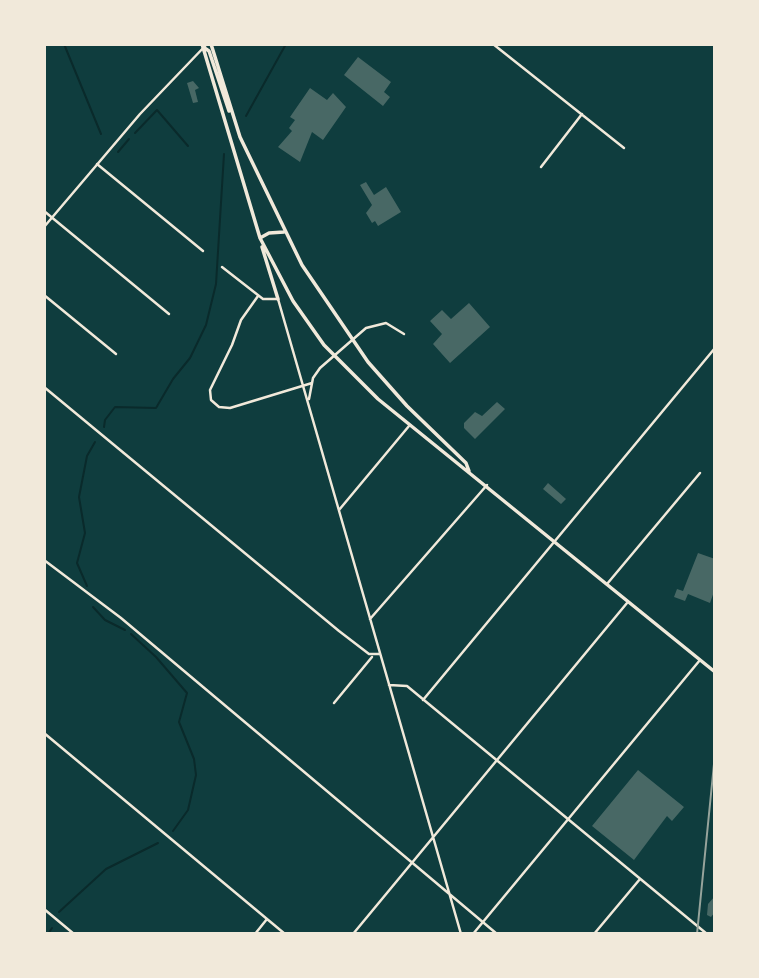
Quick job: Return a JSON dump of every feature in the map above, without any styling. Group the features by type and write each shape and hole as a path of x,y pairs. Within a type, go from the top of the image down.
{"main road":[{"path":"208,44 235,124"},
{"path":"208,44 222,96 284,233 318,292 389,386 466,463 469,471"},
{"path":"208,44 278,299"},
{"path":"260,238 269,233 284,233"},
{"path":"260,238 293,301 333,356 410,426 461,468 487,485 715,673"}],"street":[{"path":"44,227 97,164 208,44"},
{"path":"493,44 624,148"},
{"path":"541,167 582,114"},
{"path":"97,164 203,251"},
{"path":"44,211 169,314"},
{"path":"222,267 258,296 266,300 278,299 461,934"},
{"path":"44,295 116,354"},
{"path":"258,296 241,320 210,390 212,400 219,407 230,408 312,383"},
{"path":"309,399 312,383 320,368 366,328 380,323 392,326 404,334"},
{"path":"423,699 557,542 715,348"},
{"path":"44,387 372,656"},
{"path":"339,510 410,426"},
{"path":"607,584 700,472"},
{"path":"370,619 487,485"},
{"path":"44,560 121,618 497,934"},
{"path":"353,934 629,601"},
{"path":"334,703 372,656 380,654"},
{"path":"473,934 700,660"},
{"path":"389,685 404,684 707,934"},
{"path":"44,733 285,934"},
{"path":"594,934 640,879"},
{"path":"44,909 74,934"},
{"path":"255,934 267,919"}],"building":[{"path":"358,57 391,82 384,92 390,97 383,106 344,75"},
{"path":"193,81 199,88 195,90 198,102 193,103 187,83"},
{"path":"310,88 327,100 333,93 346,107 323,140 312,132 300,162 278,147 292,131 289,128 295,120 290,117"},
{"path":"366,182 374,195 386,187 401,212 378,226 375,221 372,223 366,213 372,205 360,185"},
{"path":"469,303 490,327 450,363 433,344 442,334 430,321 442,310 451,319"},
{"path":"497,402 505,409 475,439 464,428 464,423 475,412 482,416"},
{"path":"548,483 566,499 561,504 543,489"},
{"path":"698,553 715,559 715,589 710,603 688,594 685,601 674,597 677,589 683,591"},
{"path":"638,770 684,807 672,821 667,816 634,860 592,826"},
{"path":"715,896 715,912 711,917 707,915 708,904"}],"waterway":[{"path":"64,44 101,134"},
{"path":"246,116 286,44"},
{"path":"135,133 157,110 188,146"},
{"path":"118,152 129,139"},
{"path":"104,427 105,420 115,407 156,408 173,379 190,358 206,325 216,284 224,154"},
{"path":"87,586 77,563 85,533 79,497 87,456 95,442"},
{"path":"93,607 105,620 125,630"},
{"path":"131,634 156,657 187,693 179,722 194,759 196,775 188,810 173,831"},
{"path":"59,912 106,869 158,843"},
{"path":"48,934 52,928"}],"railway":[{"path":"697,934 715,754"}]}
